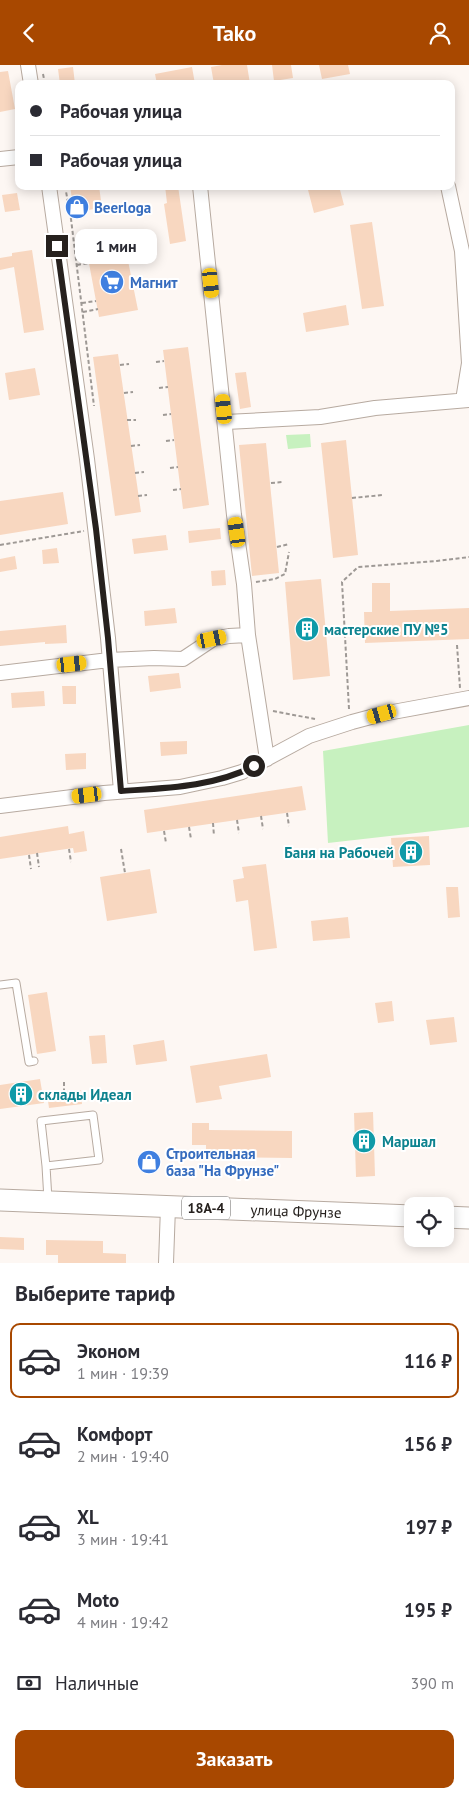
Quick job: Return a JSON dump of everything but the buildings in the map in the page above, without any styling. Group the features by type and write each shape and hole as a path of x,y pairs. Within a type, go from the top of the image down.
{"main road":[{"name":"улица Фрунзе","path":"0,1201 404,1216"},
{"path":"454,1217 469,1218"}],"street":[{"path":"28,65 30,80"},
{"path":"0,159 15,157"},
{"path":"50,190 96,529 121,791"},
{"path":"200,190 248,635 267,759"},
{"path":"226,423 320,417 375,408 466,400 469,363 462,251 449,190"},
{"path":"0,673 109,660 183,659 212,639 248,635"},
{"path":"0,806 121,791 180,787 222,778 242,772 309,736 352,722 382,714 465,699"},
{"path":"166,1263 168,1207"}],"lane":[{"path":"0,985 16,983 29,1062 34,1061"},
{"path":"46,1166 98,1160 93,1115 41,1121 48,1203"}],"path":[{"path":"66,190 82,303 94,411"},
{"path":"77,265 89,263"},
{"path":"82,303 96,301"},
{"path":"83,312 98,309"},
{"path":"156,362 164,361"},
{"path":"120,365 129,364"},
{"path":"159,388 168,387"},
{"path":"124,393 133,391"},
{"path":"163,415 171,414"},
{"path":"127,420 136,420"},
{"path":"166,441 174,440"},
{"path":"131,446 140,445"},
{"path":"170,468 178,467"},
{"path":"135,473 144,472"},
{"path":"271,483 282,482"},
{"path":"173,490 181,489"},
{"path":"138,496 147,495"},
{"path":"352,498 383,495"},
{"path":"0,545 96,529"},
{"path":"276,547 289,544"},
{"path":"244,584 275,579 286,574 289,552"},
{"path":"352,722 348,693 348,660 342,582 358,567 469,557"},
{"path":"457,645 465,699"},
{"path":"258,709 316,720"},
{"path":"287,813 289,826"},
{"path":"261,816 263,829"},
{"path":"237,820 239,833"},
{"path":"212,823 214,836"},
{"path":"189,827 191,839"},
{"path":"164,831 166,843"},
{"path":"69,849 71,862"},
{"path":"121,849 125,873"},
{"path":"37,853 40,867"},
{"path":"29,855 31,869"},
{"path":"64,1082 64,1093"}],"green space":[{"path":"310,434 311,447 288,449 286,435"},
{"path":"469,725 469,827 328,843 323,751"}],"place":[{"name":"Beerloga","path":"77,207"},
{"name":"Магнит","path":"112,282"},
{"name":"мастерские ПУ №5","path":"307,629"},
{"name":"Баня на Рабочей","path":"411,852"},
{"name":"склады Идеал","path":"21,1094"},
{"name":"Маршал","path":"364,1141"},
{"name":"Строительная база \"На Фрунзе\"","path":"149,1162"}],"route":[{"path":"57,246 96,529 108,638 121,791 180,787 222,778 254,766"}]}
